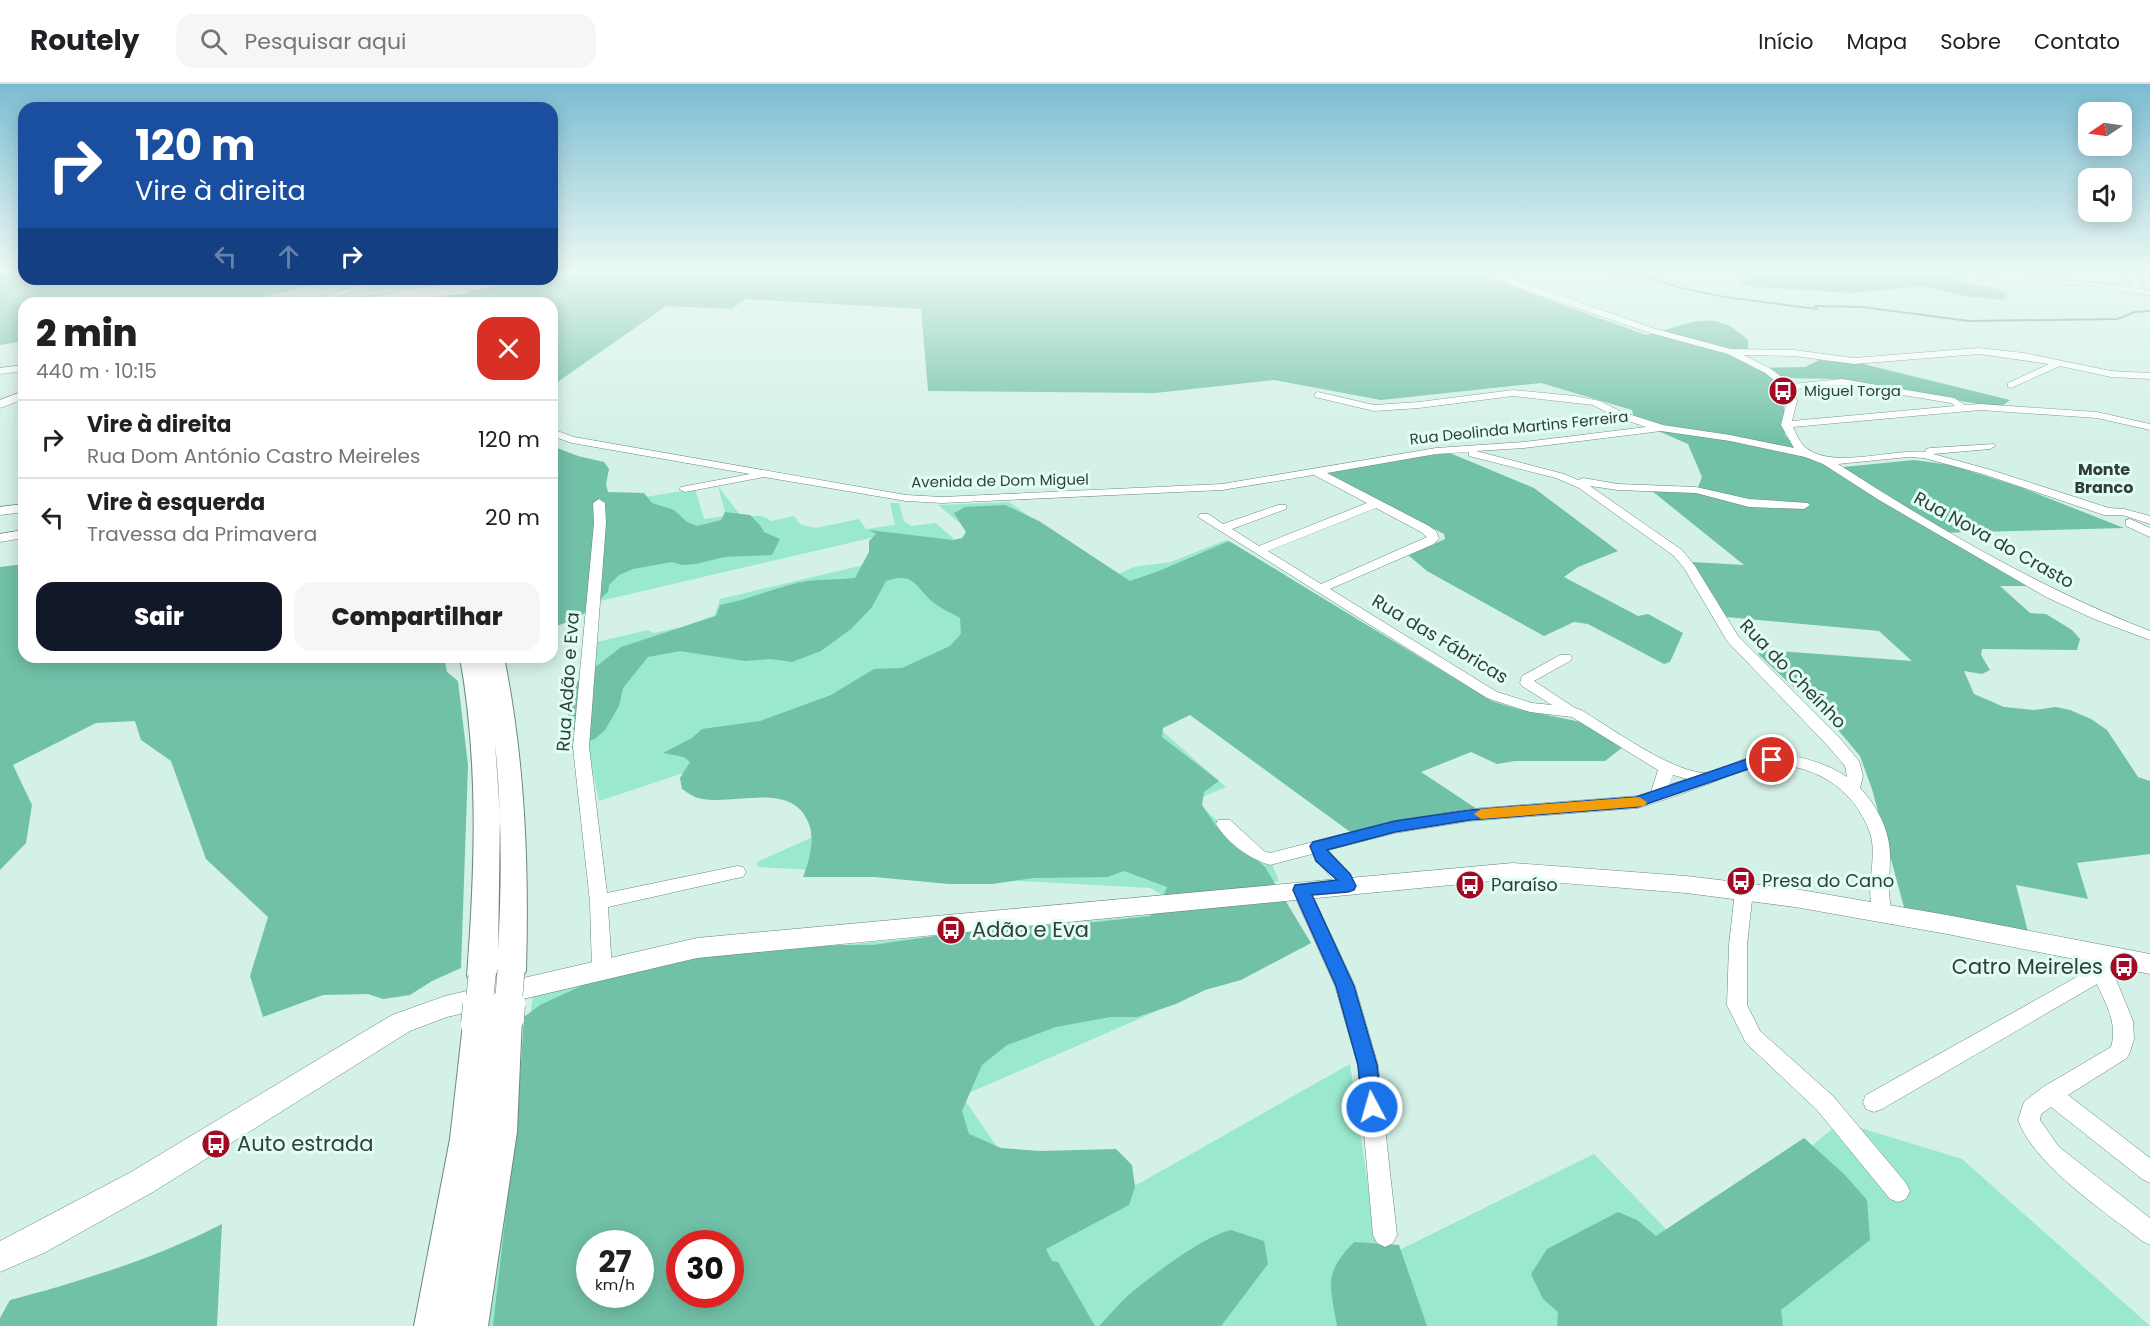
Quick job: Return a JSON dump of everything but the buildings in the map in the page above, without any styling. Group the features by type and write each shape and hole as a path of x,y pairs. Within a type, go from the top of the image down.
{"highway":[{"path":"468,1326 500,1132 493,1021 482,976 489,825 486,742 472,663"},
{"path":"433,1326 467,1139 493,1021 511,970 515,895 514,816 506,735 494,663"}],"main road":[{"path":"0,404 18,397"},
{"path":"8,1253 142,1182 401,1023 445,1007 697,948 1513,871 1641,880 1744,891 1883,914 2099,963 2150,964"}],"street":[{"path":"1642,327 1731,352 1776,377 1789,387 1792,400 1786,425 1798,446 1808,454"},
{"path":"1731,352 1794,353 1854,361 1979,351 2024,356 2111,374 2150,376"},
{"path":"2011,386 2059,363"},
{"path":"0,371 18,369"},
{"path":"1776,377 1820,382"},
{"path":"1789,387 1842,381 1958,404 2097,415 2150,427"},
{"path":"1318,395 1362,407 1391,408 1500,394 1542,395 1588,401 1661,428"},
{"path":"1786,425 1958,404"},
{"name":"Rua Deolinda Martins Ferreira","path":"1380,459 1524,445 1661,428"},
{"name":"Rua Nova do Crasto","path":"1661,428 1730,438 1808,454 1827,462 1889,501 2051,594 2150,636"},
{"name":"Avenida de Dom Miguel","path":"558,434 572,440 906,498 942,500 1222,487 1380,459"},
{"path":"1827,462 1990,446"},
{"name":"Rua do Cheínho","path":"1455,450 1550,473 1583,486 1678,553 1689,566 1732,638 1832,740 1853,765 1855,776 1852,787"},
{"path":"1908,454 1945,460 1987,472 2108,512 2108,516 2115,520 2139,521 2150,528"},
{"path":"1315,471 1425,529 1432,534 1433,538 1320,589"},
{"path":"686,489 766,474"},
{"path":"1568,480 1618,487 1696,490 1749,503 1804,505"},
{"name":"Rua Adão e Eva","path":"600,503 581,747 599,902 602,970"},
{"path":"1258,550 1376,504"},
{"path":"1223,528 1282,507"},
{"path":"0,511 18,509"},
{"name":"Rua das Fábricas","path":"1204,517 1492,695 1509,702 1576,713 1666,768 1706,779"},
{"path":"2139,521 2150,533"},
{"path":"0,538 18,535"},
{"path":"1565,658 1527,679 1527,683 1576,713"},
{"path":"1224,825 1263,858 1270,859 1395,827 1470,815 1610,806 1657,797 1759,760 1772,760 1835,775 1852,787 1863,800 1880,835 1879,893 1883,914"},
{"path":"1657,797 1666,768"},
{"path":"1318,846 1322,856 1344,878 1348,886"},
{"path":"599,902 737,872"},
{"path":"1301,890 1345,986 1368,1065 1385,1235"},
{"path":"1744,891 1738,945 1737,1005 1753,1037 1825,1103 1898,1191"},
{"path":"1874,1102 2099,963 2123,1021 2124,1039 2120,1052 2051,1094 2032,1109 2029,1120 2041,1143 2051,1154 2150,1233"},
{"path":"2051,1094 2150,1172"},
{"path":"0,1269 8,1253"}],"green space":[{"path":"0,327 18,327 18,342 0,345"},
{"path":"558,327 636,327 558,382"},
{"path":"923,327 1624,327 1646,335 1675,327 1730,327 1748,340 1748,350 1726,350 1729,355 1761,368 1805,367 1819,360 1863,364 2010,400 2002,406 1989,406 1839,379 1775,378 1783,385 1785,435 1798,449 1833,468 1914,460 1951,465 2020,487 2124,528 1938,533 2029,586 2000,586 2030,613 2046,614 2072,630 2080,639 2077,650 1982,649 1981,655 1990,670 1982,674 1964,671 1974,694 2004,707 2034,710 2056,707 2070,710 2091,719 2107,730 2138,777 2150,781 2150,854 2077,863 2088,899 2016,885 2029,936 1905,911 1872,789 1860,756 1833,724 1758,654 1763,650 1912,661 1879,631 1726,617 1692,562 1744,565 1652,491 1696,492 1702,477 1688,444 1635,421 1632,410 1541,383 1381,400 1274,380 1155,393 928,391"},
{"path":"558,448 604,462 609,469 606,484 608,492 644,493 652,503 674,510 687,522 697,526 721,520 725,512 750,515 764,532 780,539 772,555 724,557 682,565 672,562 633,569 619,575 609,585 608,592 580,617 558,626"},
{"path":"1450,453 1534,488 1618,551 1578,567 1564,577 1638,616 1648,614 1683,633 1670,662 1664,664 1588,624 1574,622 1544,636 1427,571 1408,555 1445,539 1444,534 1325,473"},
{"path":"718,486 741,516 762,516 772,521 794,516 801,525 816,528 859,519 866,529 895,525 890,503 899,503 904,521 911,526 936,523 958,543 976,537 938,505 1009,502 1068,544 1108,579 1134,567 1171,562 1226,540 1286,575 1269,583 1193,712 1160,729 1226,787 1195,800 1262,863 1272,864 1279,881 1167,897 1150,888 758,867 757,862 815,836 790,788 780,741 599,801 587,745 591,682 597,642 648,630 653,633 682,627 715,615 720,599 898,557 875,537 600,601 608,503 695,489 704,519 726,516"},
{"path":"1005,505 1039,521 1130,581 1229,541 1492,701 1518,709 1581,722 1623,747 1605,761 1515,761 1497,764 1471,752 1421,772 1477,809 1353,834 1190,715 1163,728 1162,737 1219,781 1204,792 1202,805 1216,826 1265,867 1311,943 1241,980 1205,990 1176,1004 1137,1017 1110,1017 1056,1027 1007,1045 982,1065 962,1111 969,1134 1001,1148 1040,1151 1116,1149 1132,1165 1135,1187 1129,1205 1046,1249 1052,1261 1058,1262 1095,1326 493,1326 518,1108 524,1017 540,1005 581,986 613,975 696,957 837,945 873,945 982,929 1078,924 1150,916 1161,903 1167,887 1124,871 1107,877 1034,878 992,884 949,884 874,877 803,877 812,841 810,826 798,808 786,801 773,798 712,800 698,798 682,789 680,778 690,762 684,757 663,753 692,738 702,729 760,721 831,695 874,669 902,668 950,646 961,634 960,618 934,603 909,579 896,578 886,581 872,607 851,629 821,651 792,662 771,659 745,661 680,651 648,657 623,688 619,706 605,730 596,738 572,750 571,719 560,702 579,680 621,647 716,616 720,605 807,581 855,578 869,552 869,541 876,534 869,530 953,540 962,538 966,532 954,513 965,507"},
{"path":"18,565 18,663 445,663 447,672 458,681 468,765 461,968 432,981 410,995 383,999 368,994 323,995 263,1017 250,976 268,917 206,859 171,761 141,740 135,721 96,723 13,765 32,805 26,843 0,870 0,567"},
{"path":"1277,903 1306,946 962,1096 1055,1231 1350,1064 1379,1260 1594,1154 1685,1249 1841,1122 1962,1159 2150,1326 488,1326 511,1175 533,994 699,959"},
{"path":"1804,1138 1844,1174 1867,1200 1870,1240 1781,1310 1783,1326 1557,1326 1558,1312 1543,1299 1531,1274 1547,1249 1618,1212 1637,1220 1656,1236"},
{"path":"222,1224 217,1326 0,1326 0,1318 10,1300 118,1268 173,1247"},
{"path":"1231,1230 1264,1241 1268,1264 1221,1326 1099,1326 1128,1296 1166,1266 1207,1240"},
{"path":"1354,1242 1399,1245 1427,1326 1337,1326 1331,1281 1337,1263"}],"slow traffic":[{"path":"1481,814 1639,802"}],"place":[{"name":"Miguel Torga","path":"1783,391"},
{"name":"Presa do Cano","path":"1741,881"},
{"name":"Paraíso","path":"1470,885"},
{"name":"Adão e Eva","path":"951,930"},
{"name":"Catro Meireles","path":"2124,967"},
{"name":"Auto estrada","path":"216,1144"}],"district":[{"name":"Monte Branco","path":"2104,478"}],"route":[{"path":"1372,1107 1368,1065 1345,986 1301,890 1348,886 1344,878 1322,856 1318,846 1395,827 1470,815 1610,806 1638,802 1759,760 1772,760"}]}
